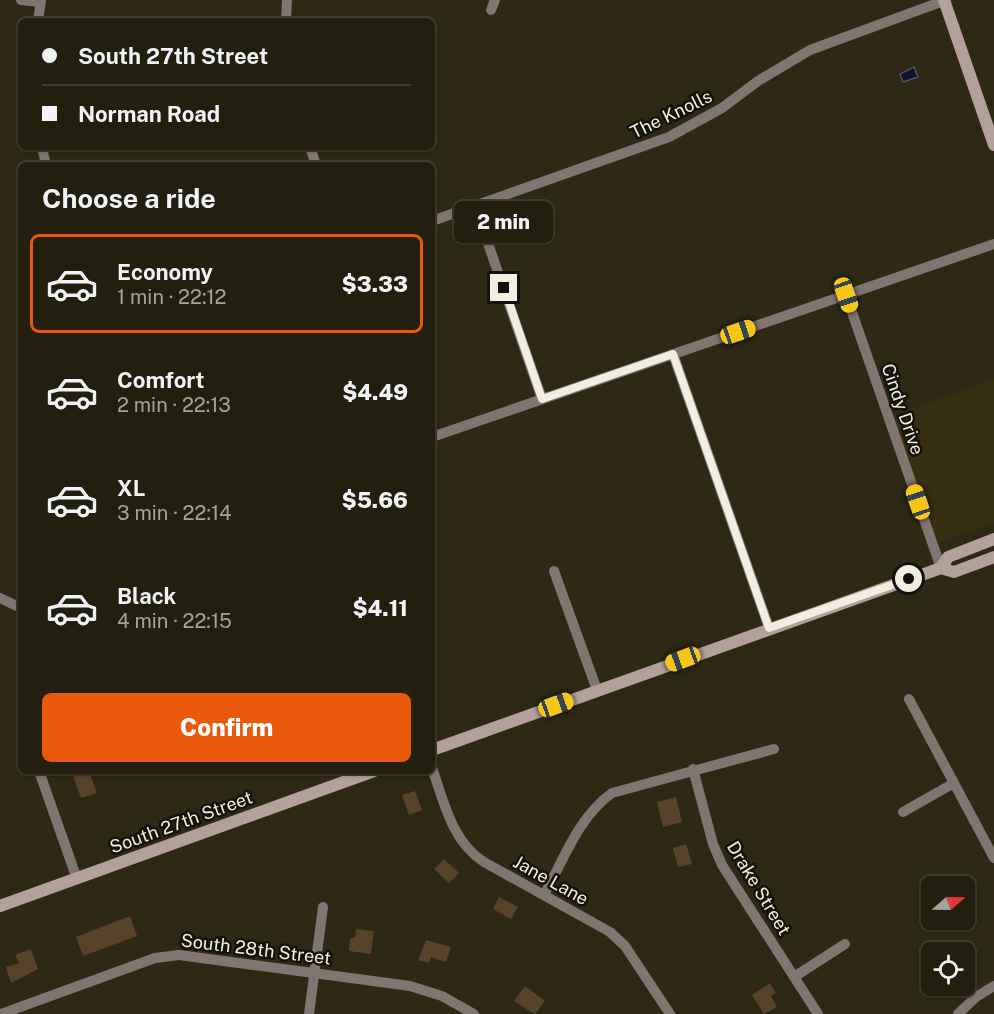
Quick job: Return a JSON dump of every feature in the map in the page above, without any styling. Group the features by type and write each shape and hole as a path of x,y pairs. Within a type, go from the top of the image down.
{"main road":[{"path":"945,0 994,145"},
{"path":"941,568 948,557 994,539"},
{"path":"435,749 941,568 954,572 994,557"},
{"name":"South 27th Street","path":"0,906 366,774"}],"street":[{"path":"21,0 40,1 38,18"},
{"path":"286,18 287,0"},
{"name":"The Knolls","path":"435,220 669,137 722,108 758,81 810,50 945,0"},
{"path":"475,206 542,399"},
{"path":"435,436 994,244"},
{"name":"Cindy Drive","path":"846,295 941,568"},
{"path":"673,354 769,628"},
{"path":"554,571 597,690"},
{"path":"0,598 18,607"},
{"path":"909,699 994,858"},
{"path":"544,895 586,819 602,800 623,788 774,749"},
{"name":"Drake Street","path":"693,769 713,844 722,865 818,1014"},
{"path":"40,774 77,879"},
{"name":"Jane Lane","path":"434,774 455,831 469,851 619,939 670,1014"},
{"path":"903,812 954,783"},
{"path":"309,1014 323,907"},
{"path":"794,977 845,944"},
{"name":"South 28th Street","path":"1,1014 165,956 180,955 427,991 474,1014"},
{"path":"958,1014 976,997 994,986"}],"shaded area":[{"path":"994,379 994,523 933,545 889,417"}],"water":[{"path":"914,67 918,77 903,82 900,74"}],"building":[{"path":"72,774 90,774 97,793 81,798"},
{"path":"415,791 422,810 409,815 402,795"},
{"path":"676,797 682,822 663,827 657,802"},
{"path":"686,844 692,864 678,867 673,848"},
{"path":"444,859 459,873 449,883 434,869"},
{"path":"499,897 518,907 511,919 493,909"},
{"path":"130,916 137,936 83,956 76,937"},
{"path":"356,929 374,931 371,954 349,951 350,938 355,938"},
{"path":"426,940 451,947 446,962 431,957 429,963 418,960"},
{"path":"31,949 38,969 11,983 6,967 19,963 15,955"},
{"path":"770,983 776,993 771,996 777,1007 764,1014 752,995"},
{"path":"525,986 545,1001 535,1014 514,1001"}],"route":[{"path":"504,288 542,399 673,354 769,628 909,579"}]}
